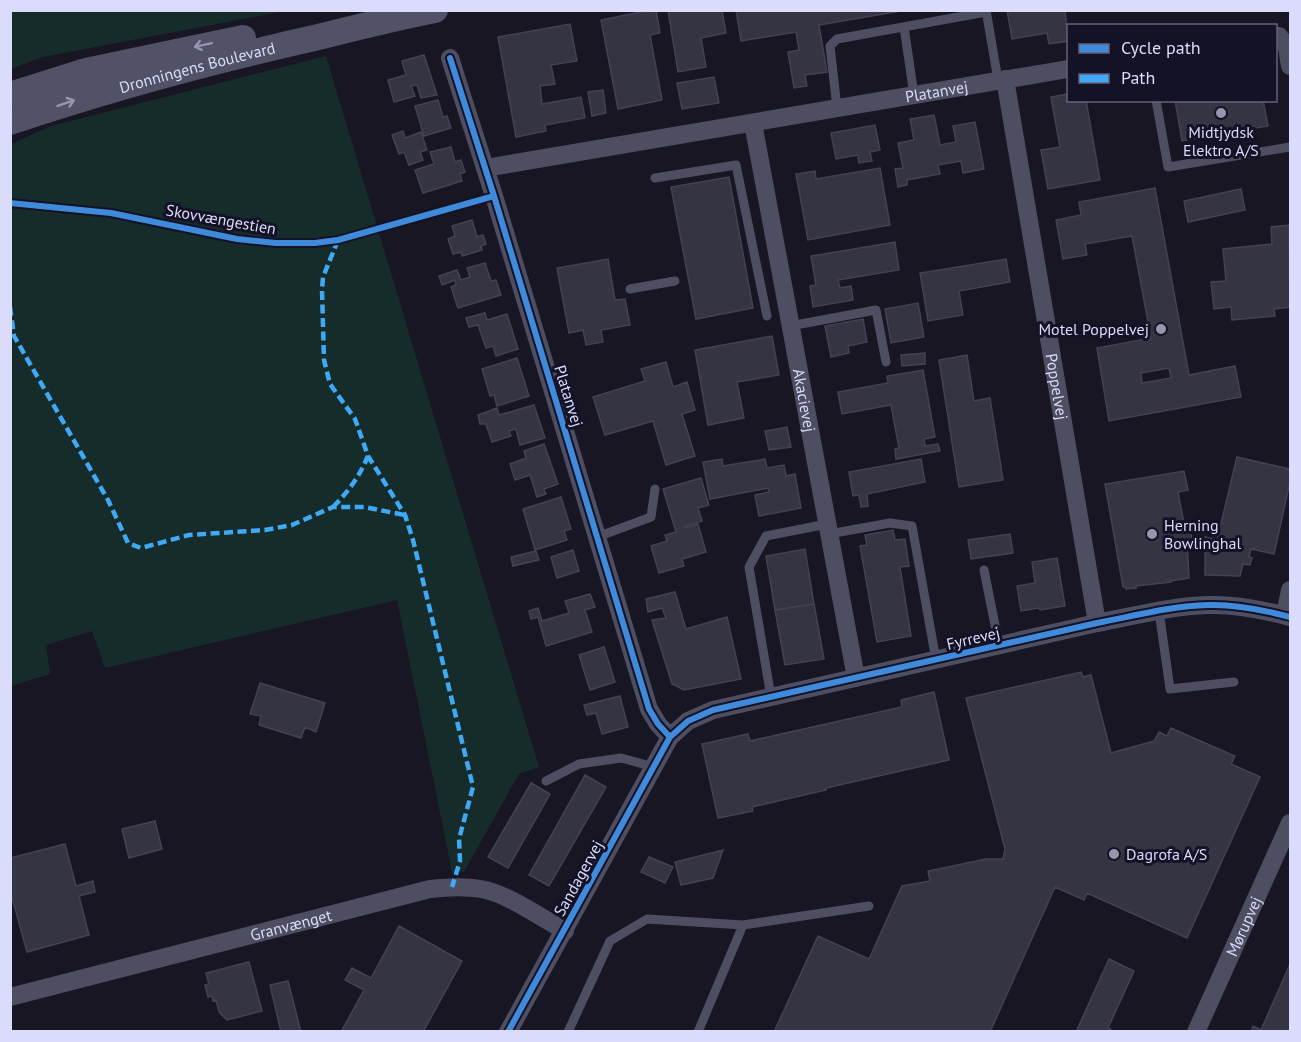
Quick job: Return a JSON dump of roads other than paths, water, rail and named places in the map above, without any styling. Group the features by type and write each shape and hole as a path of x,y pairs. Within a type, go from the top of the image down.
{"main road":[{"name":"Dronningens Boulevard","path":"10,122 105,91 223,58 385,19 435,10"},
{"name":"Dronningens Boulevard","path":"10,95 86,71 207,44 325,23 385,19"}],"street":[{"path":"1277,36 1287,47 1290,66"},
{"name":"Platanvej","path":"450,58 649,709 658,724 670,737"},
{"name":"Platanvej","path":"485,168 1067,69"},
{"name":"Poppelvej","path":"1002,80 1097,623"},
{"name":"Akacievej","path":"753,123 856,678"},
{"path":"1288,616 1290,590"},
{"name":"Fyrrevej","path":"670,737 688,721 713,710 1097,623 1159,611 1208,605 1258,609 1288,616"},
{"name":"Sandagervej","path":"508,1032 670,737"},
{"name":"Mørupvej","path":"1196,1032 1290,823"},
{"name":"Granvænget","path":"10,997 430,889 452,887 483,889 511,901 565,931"}],"lane":[{"path":"837,108 830,46 837,39 986,11 1002,80"},
{"path":"904,27 914,95"},
{"path":"1156,102 1168,167 1290,147"},
{"path":"655,178 736,165 767,316"},
{"path":"630,289 675,281"},
{"path":"790,326 876,310 886,362"},
{"path":"597,537 651,517 655,489"},
{"path":"771,697 749,567 766,536 890,522 912,526 936,660"},
{"path":"984,570 999,645"},
{"path":"1159,611 1170,689 1234,682"},
{"path":"546,781 579,764 621,758 654,767"},
{"path":"568,1032 610,941 647,919 743,925 868,906"},
{"path":"698,1032 743,925"}],"place":[{"name":"Midtjydsk Elektro A/S","path":"1221,113"},
{"name":"Motel Poppelvej","path":"1161,329"},
{"name":"Herning Bowlinghal","path":"1152,534"},
{"name":"Dagrofa A/S","path":"1114,854"}]}
